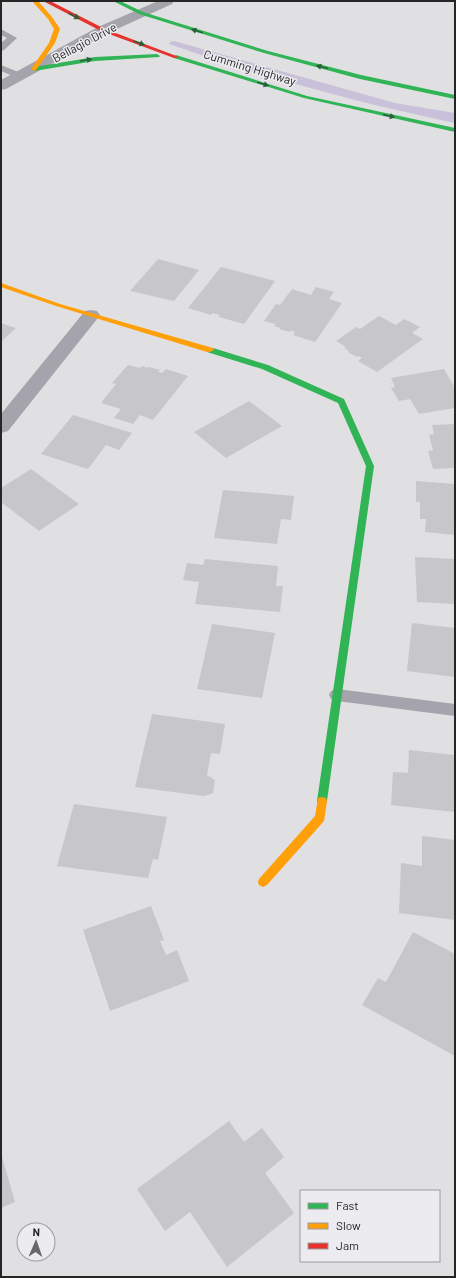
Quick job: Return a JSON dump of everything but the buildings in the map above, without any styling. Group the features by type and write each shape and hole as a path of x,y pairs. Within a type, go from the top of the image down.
{"main road":[{"path":"34,68 52,44 57,29 50,18 35,1"},
{"name":"Cumming Highway","path":"46,1 103,30 174,56 306,97 455,130"},
{"name":"Cumming Highway","path":"116,1 141,13 288,58 360,77 455,97"},
{"path":"34,68 96,58 126,55 174,56"},
{"path":"1,285 91,315 265,367 341,401 370,466 320,818 263,882"}],"street":[{"name":"Bellagio Drive","path":"1,86 103,30 168,1"},
{"path":"1,427 91,315"}],"lane":[{"path":"1,32 13,38 1,48"},
{"path":"1,68 20,76"},
{"path":"337,695 455,710"}],"shaded area":[{"path":"174,41 395,103 455,113 455,123 347,98 275,78 169,44 170,42"}],"traffic: fast":[{"path":"116,1 141,13 266,52 360,77 455,97"},
{"path":"34,69 95,59 157,56"},
{"path":"176,57 306,97 455,130"},
{"path":"210,350 265,367 341,401 370,466 322,801"}],"traffic: slow":[{"path":"34,69 52,43 57,29 50,18 35,1"},
{"path":"1,285 58,305 210,350"},
{"path":"263,882 320,818 322,801"}],"traffic: jam":[{"path":"46,1 103,30 176,57"}]}
